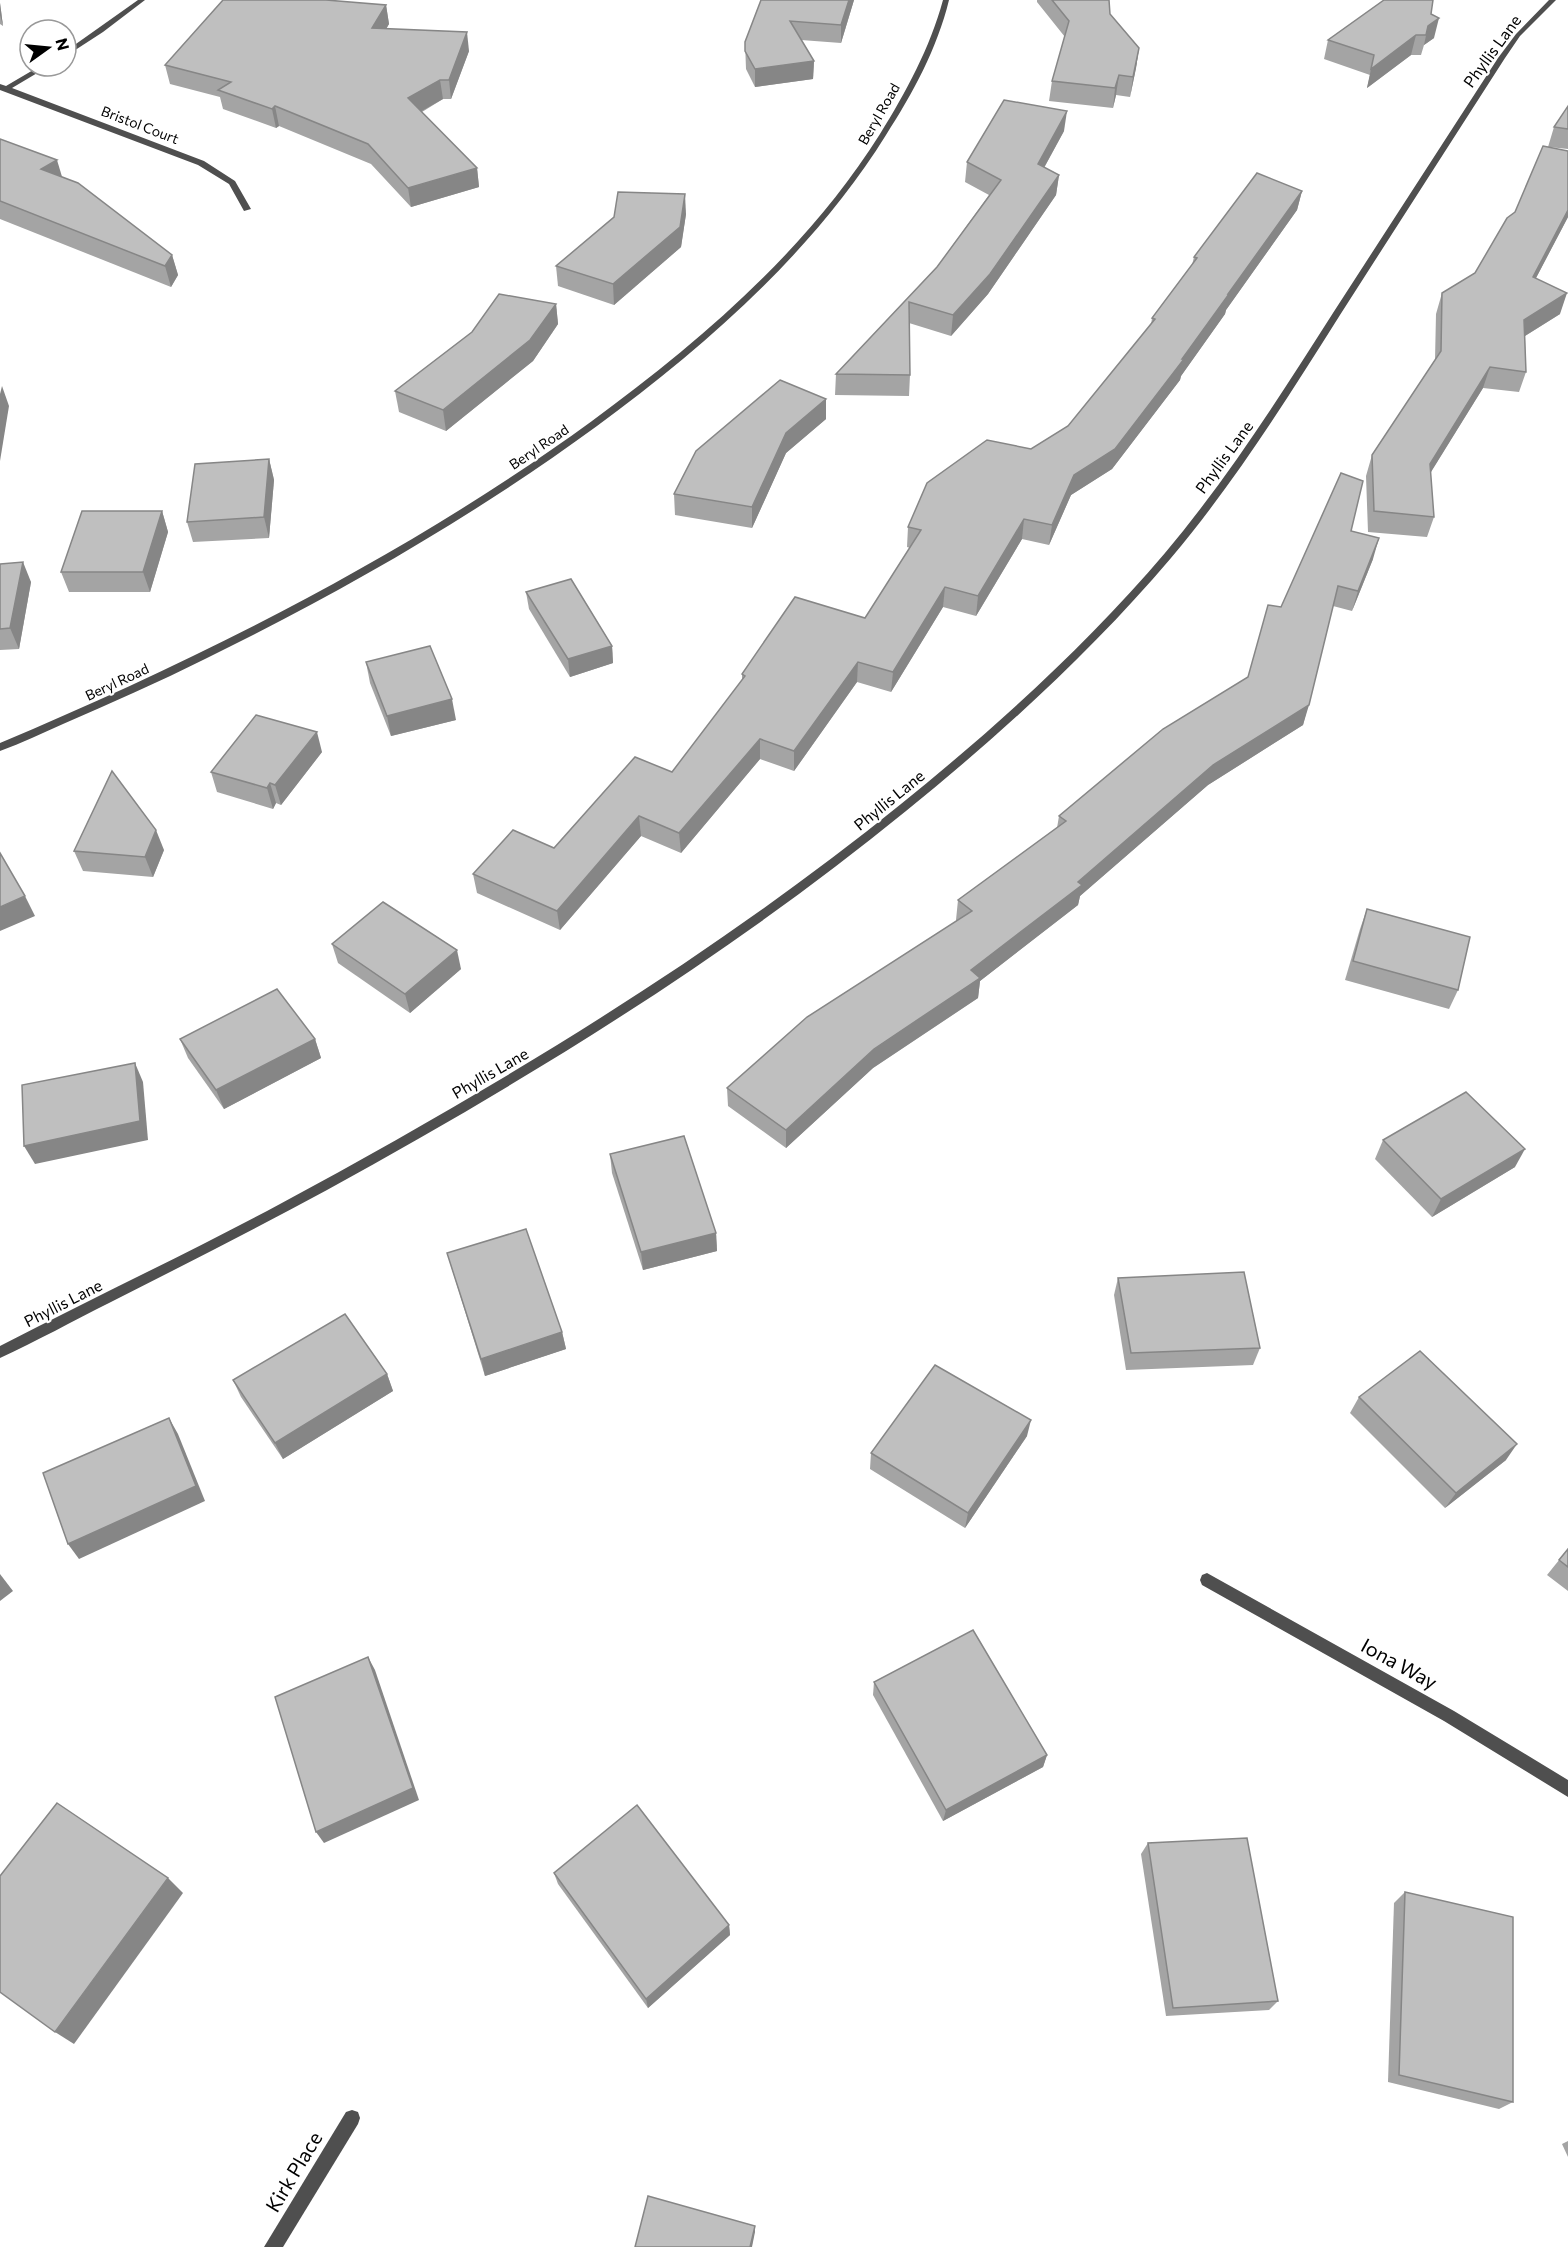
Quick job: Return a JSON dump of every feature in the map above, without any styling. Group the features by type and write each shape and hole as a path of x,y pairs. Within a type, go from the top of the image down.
{"street":[{"path":"78,46 142,0"},
{"name":"Beryl Road","path":"0,747 81,714 217,650 353,579 492,495 578,437 676,362 761,285 829,212 870,157 917,76 946,0"},
{"name":"Phyllis Lane","path":"0,1352 281,1209 491,1091 597,1027 776,907 895,816 993,733 1077,654 1131,598 1194,524 1250,449 1502,58 1518,35 1553,0"},
{"path":"2,89 23,78"},
{"name":"Bristol Court","path":"2,89 201,163 232,183 247,209"},
{"name":"Iona Way","path":"1207,1581 1449,1716 1568,1790"},
{"name":"Kirk Place","path":"273,2247 351,2118"}],"building":[{"path":"223,0 326,0 386,5 372,28 467,32 449,80 440,80 408,98 477,168 408,188 368,144 275,106 272,109 218,90 231,82 165,65"},
{"path":"761,0 849,0 841,25 790,21 814,61 755,69 745,51 745,42"},
{"path":"1052,0 1109,0 1110,14 1139,48 1133,77 1119,75 1115,88 1052,81 1069,21"},
{"path":"1384,0 1433,0 1431,14 1439,18 1428,26 1426,35 1416,35 1371,69 1374,55 1328,40"},
{"path":"1004,100 1067,111 1038,164 1059,175 990,274 953,315 909,302 910,375 836,374 937,267 1001,180 967,162"},
{"path":"1568,106 1568,129 1554,127"},
{"path":"0,139 57,160 41,169 78,183 172,255 165,266 0,201"},
{"path":"1543,146 1568,151 1568,210 1533,277 1567,293 1524,320 1526,372 1490,367 1430,464 1434,517 1374,511 1372,455 1441,351 1442,293 1475,273 1507,218 1515,212"},
{"path":"1257,173 1302,191 1182,359 1184,359 1115,449 1074,475 1052,525 1024,519 978,596 945,587 893,672 858,662 794,751 760,739 679,833 639,816 557,911 473,874 513,830 554,848 635,757 672,772 745,676 742,674 795,597 865,618 921,530 908,527 927,483 987,440 1031,449 1068,426 1155,319 1152,318 1197,258 1194,257"},
{"path":"618,192 685,194 680,227 613,284 556,266 614,217"},
{"path":"499,294 556,304 530,340 443,410 395,391 472,332"},
{"path":"780,380 826,399 786,433 752,507 674,494 696,451"},
{"path":"269,459 264,517 187,522 195,464"},
{"path":"1341,473 1363,481 1351,531 1379,538 1358,591 1338,586 1309,705 1213,765 1078,882 1082,885 971,970 980,978 874,1049 786,1130 727,1088 807,1017 972,911 958,900 1066,821 1059,816 1163,729 1248,677 1268,605 1281,607"},
{"path":"82,511 162,511 143,572 61,572"},
{"path":"23,562 10,628 0,629 0,564"},
{"path":"571,579 612,646 568,659 526,592"},
{"path":"430,646 452,699 387,716 366,662"},
{"path":"256,715 317,732 275,785 270,783 267,788 211,772"},
{"path":"112,771 156,830 145,857 74,851"},
{"path":"0,853 25,896 0,907"},
{"path":"383,902 457,950 405,994 332,944"},
{"path":"1367,909 1470,937 1458,990 1353,961"},
{"path":"277,989 315,1039 216,1090 180,1039"},
{"path":"135,1063 140,1121 24,1146 22,1085"},
{"path":"1466,1092 1525,1149 1441,1199 1383,1140"},
{"path":"684,1136 716,1233 641,1252 610,1154"},
{"path":"526,1229 562,1332 481,1359 447,1253"},
{"path":"1244,1272 1260,1348 1131,1353 1118,1278"},
{"path":"345,1314 387,1374 275,1443 233,1380"},
{"path":"1420,1351 1517,1444 1456,1493 1359,1397"},
{"path":"935,1365 1031,1420 968,1513 871,1453"},
{"path":"169,1418 196,1486 68,1544 43,1473"},
{"path":"1568,1549 1568,1567 1559,1560"},
{"path":"973,1630 1047,1755 946,1810 874,1682"},
{"path":"368,1657 413,1788 316,1832 275,1697"},
{"path":"57,1803 168,1878 55,2032 0,1992 0,1876"},
{"path":"637,1805 729,1925 646,1999 554,1873"},
{"path":"1247,1838 1278,2001 1173,2008 1148,1843"},
{"path":"1405,1892 1513,1917 1513,2102 1399,2075"},
{"path":"648,2196 755,2226 750,2247 635,2247"}]}
